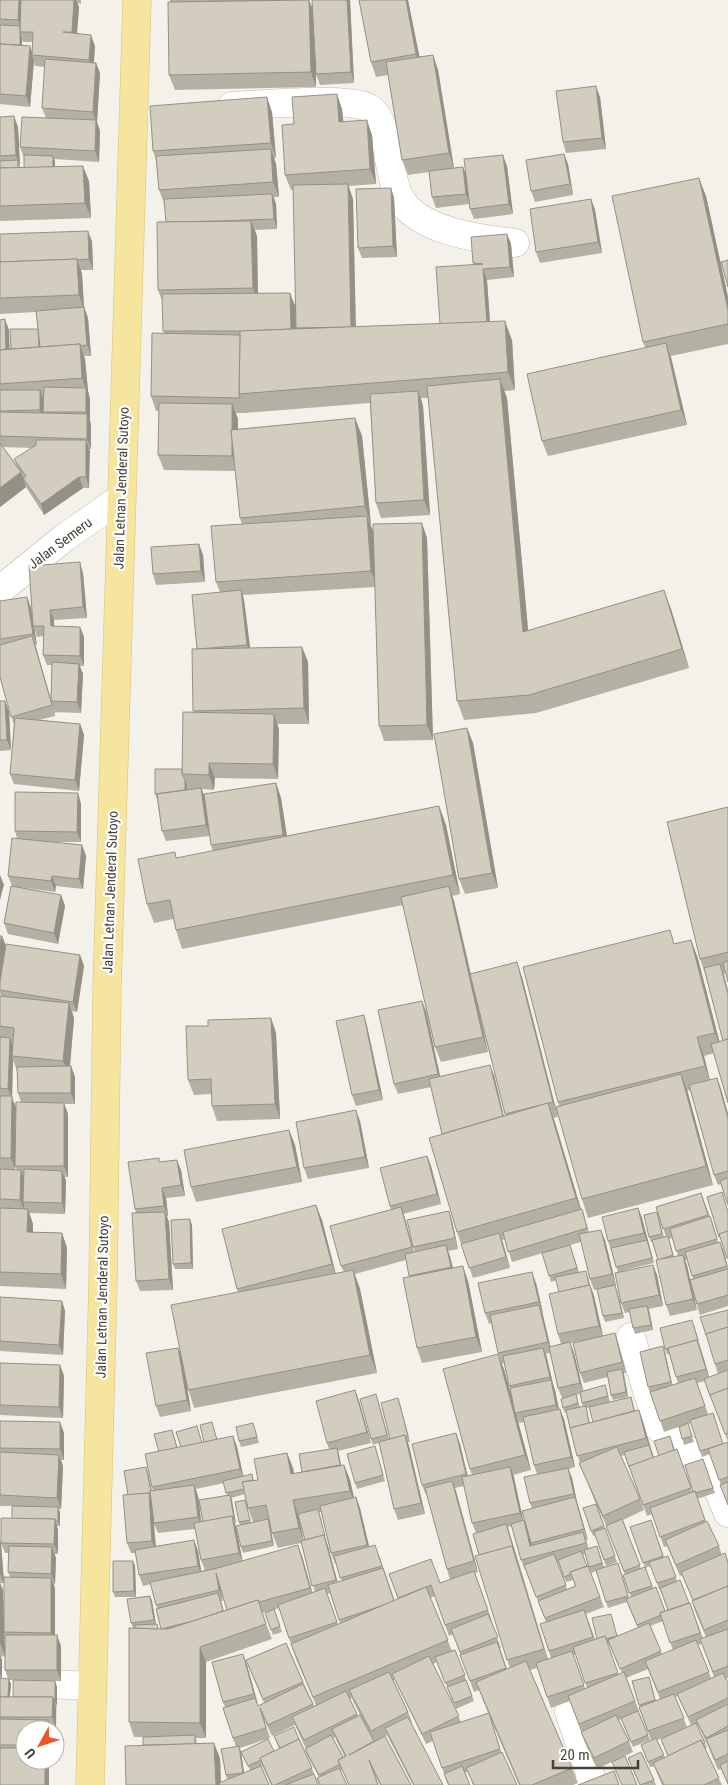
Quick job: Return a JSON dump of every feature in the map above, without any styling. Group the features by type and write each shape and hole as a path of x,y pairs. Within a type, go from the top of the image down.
{"main road":[{"name":"Jalan Letnan Jenderal Sutoyo","path":"90,1785 103,1282 107,988 136,0"}],"street":[{"path":"203,108 323,102 369,108 380,122 399,196 413,214 432,224 456,232 478,238 515,243"},
{"path":"133,111 163,110"},
{"name":"Jalan Semeru","path":"0,590 64,538 121,498"},
{"path":"631,1337 658,1428 708,1466 728,1514"},
{"path":"0,1682 92,1686"},
{"path":"569,1712 589,1769 591,1779 588,1785"}],"building":[{"path":"0,0 19,0 18,20 0,19"},
{"path":"21,0 74,0 72,32 63,32 91,35 89,60 32,55 33,32 20,32"},
{"path":"171,0 297,0 171,2"},
{"path":"309,0 311,72 169,75 168,2"},
{"path":"312,0 347,0 351,72 316,74"},
{"path":"359,0 406,0 416,54 371,62"},
{"path":"0,25 20,26 20,45 0,44"},
{"path":"0,44 30,46 26,96 0,94"},
{"path":"433,55 449,153 402,160 386,62"},
{"path":"45,59 96,63 93,112 42,108"},
{"path":"596,86 602,138 563,142 556,91"},
{"path":"337,94 339,122 367,120 370,169 285,175 282,125 294,124 292,97"},
{"path":"267,97 271,143 153,151 150,106"},
{"path":"14,116 16,155 0,156 0,117"},
{"path":"22,117 96,120 95,151 20,147"},
{"path":"271,149 273,182 159,190 156,156"},
{"path":"564,154 570,184 531,191 526,160"},
{"path":"24,155 53,156 53,167 24,168"},
{"path":"503,155 509,204 470,209 464,159"},
{"path":"18,160 18,168 0,168 0,161"},
{"path":"83,166 85,203 0,206 0,168"},
{"path":"463,167 466,194 432,197 429,171"},
{"path":"699,178 728,310 728,324 643,342 612,196"},
{"path":"348,184 351,327 296,328 293,185"},
{"path":"391,188 393,246 358,248 356,189"},
{"path":"272,194 274,219 166,222 164,199"},
{"path":"591,199 598,242 536,252 530,209"},
{"path":"251,221 253,288 158,290 157,222"},
{"path":"88,231 89,259 0,262 0,234"},
{"path":"507,234 510,267 483,269 487,322 440,324 436,267 483,264 473,263 471,237"},
{"path":"77,259 79,295 0,298 0,262"},
{"path":"728,260 728,287 721,262"},
{"path":"290,293 291,329 163,331 162,294"},
{"path":"84,307 87,345 40,347 36,311"},
{"path":"5,319 6,349 0,350 0,320"},
{"path":"505,321 508,372 239,394 240,331"},
{"path":"10,329 38,329 39,347 11,349"},
{"path":"152,333 240,335 240,398 151,396"},
{"path":"666,343 681,410 542,441 527,374"},
{"path":"80,344 82,378 0,384 0,350"},
{"path":"500,379 523,632 664,590 682,649 529,695 457,701 427,386"},
{"path":"44,387 86,388 86,412 43,412"},
{"path":"0,390 40,390 40,410 0,411"},
{"path":"418,391 424,500 376,503 370,394"},
{"path":"159,403 232,404 232,456 158,455"},
{"path":"0,412 87,414 87,439 0,436"},
{"path":"355,418 365,506 240,518 231,430"},
{"path":"36,440 86,440 86,477 79,477 41,504 23,478 26,476 14,459 36,445"},
{"path":"0,443 21,472 0,488"},
{"path":"367,516 371,571 216,582 211,526"},
{"path":"422,523 427,725 379,726 373,524"},
{"path":"199,544 201,571 153,574 151,547"},
{"path":"80,562 83,607 50,610 51,626 80,627 80,656 43,655 44,626 33,626 29,566"},
{"path":"241,590 247,645 197,649 192,595"},
{"path":"27,597 33,634 0,639 0,601"},
{"path":"32,636 52,705 11,717 0,677 0,645"},
{"path":"302,647 304,708 193,711 192,649"},
{"path":"52,662 79,664 77,702 51,701"},
{"path":"0,701 5,701 7,740 0,740"},
{"path":"183,712 274,714 273,764 209,763 209,775 182,774"},
{"path":"15,718 80,724 75,780 10,774"},
{"path":"467,728 492,873 459,879 434,734"},
{"path":"155,769 182,769 185,790 155,794"},
{"path":"276,783 283,835 211,845 204,794"},
{"path":"201,788 206,825 162,831 157,794"},
{"path":"15,792 78,793 77,832 15,831"},
{"path":"439,806 453,875 176,930 170,900 147,904 138,859 175,852 176,858"},
{"path":"728,807 728,952 700,959 667,822"},
{"path":"12,838 82,845 79,879 52,876 51,881 8,876"},
{"path":"11,886 61,895 54,933 4,923"},
{"path":"449,886 483,1037 435,1047 401,897"},
{"path":"670,930 674,944 691,940 715,1033 697,1037 705,1066 558,1102 523,967"},
{"path":"6,944 80,955 73,1002 0,990"},
{"path":"728,961 728,982 723,963"},
{"path":"517,962 553,1102 505,1114 470,974"},
{"path":"720,964 728,994 728,1039 723,1041 704,968"},
{"path":"0,996 69,1003 63,1061 12,1056 14,1028 0,1026"},
{"path":"422,1001 438,1074 394,1084 378,1010"},
{"path":"364,1015 379,1090 352,1095 336,1021"},
{"path":"271,1018 275,1104 212,1106 211,1079 188,1080 186,1026 208,1026 208,1020"},
{"path":"0,1037 10,1038 8,1089 0,1088"},
{"path":"728,1039 728,1103 711,1044"},
{"path":"490,1065 503,1116 442,1134 429,1079"},
{"path":"71,1066 71,1093 18,1093 17,1067"},
{"path":"681,1074 706,1166 582,1199 556,1107"},
{"path":"717,1078 728,1118 728,1171 714,1175 689,1085"},
{"path":"0,1096 12,1096 11,1158 0,1158"},
{"path":"16,1102 64,1103 64,1166 15,1166"},
{"path":"548,1103 576,1198 457,1232 429,1138"},
{"path":"356,1110 365,1157 304,1168 296,1122"},
{"path":"289,1130 297,1167 191,1187 184,1150"},
{"path":"427,1156 437,1194 390,1206 380,1168"},
{"path":"159,1158 159,1162 177,1160 181,1185 162,1188 164,1206 135,1209 128,1162"},
{"path":"0,1169 21,1170 20,1200 0,1199"},
{"path":"24,1169 62,1171 62,1203 23,1202"},
{"path":"728,1178 728,1205 720,1181"},
{"path":"722,1192 728,1212 728,1231 719,1234 719,1237 707,1197"},
{"path":"701,1193 708,1215 663,1229 656,1207"},
{"path":"316,1205 332,1264 237,1289 222,1229"},
{"path":"401,1207 412,1247 341,1266 330,1226"},
{"path":"0,1208 28,1209 27,1232 62,1233 61,1274 0,1272"},
{"path":"638,1208 644,1233 608,1241 602,1217"},
{"path":"582,1209 587,1228 508,1252 503,1232"},
{"path":"449,1211 455,1238 413,1247 407,1220"},
{"path":"165,1212 169,1279 136,1281 132,1213"},
{"path":"657,1212 662,1234 649,1237 644,1215"},
{"path":"710,1216 717,1239 676,1251 670,1229"},
{"path":"190,1219 191,1263 173,1264 171,1220"},
{"path":"601,1230 612,1274 590,1279 579,1234"},
{"path":"728,1231 728,1258 727,1258 719,1234"},
{"path":"499,1233 506,1257 469,1268 461,1244"},
{"path":"668,1236 673,1255 658,1260 652,1240"},
{"path":"647,1240 652,1258 616,1267 611,1248"},
{"path":"720,1242 727,1266 692,1276 685,1252"},
{"path":"446,1245 451,1267 409,1276 405,1254"},
{"path":"570,1245 577,1268 549,1276 542,1253"},
{"path":"683,1255 693,1299 666,1305 656,1260"},
{"path":"653,1265 659,1295 621,1303 615,1273"},
{"path":"463,1266 476,1337 417,1348 403,1278"},
{"path":"728,1269 728,1295 697,1304 690,1280"},
{"path":"353,1270 370,1355 188,1390 171,1305"},
{"path":"586,1271 589,1285 559,1292 555,1277"},
{"path":"532,1272 539,1302 485,1313 478,1283"},
{"path":"590,1285 599,1326 558,1334 549,1294"},
{"path":"615,1285 622,1313 603,1316 597,1289"},
{"path":"0,1297 62,1301 59,1345 0,1341"},
{"path":"539,1305 548,1342 498,1353 490,1315"},
{"path":"647,1306 651,1325 633,1328 629,1309"},
{"path":"728,1310 728,1327 706,1335 700,1317"},
{"path":"692,1320 698,1340 665,1349 660,1328"},
{"path":"728,1327 728,1360 715,1364 706,1334"},
{"path":"615,1333 622,1362 580,1373 573,1343"},
{"path":"697,1340 706,1369 676,1377 668,1348"},
{"path":"570,1342 580,1383 558,1388 549,1347"},
{"path":"663,1346 671,1382 648,1387 640,1352"},
{"path":"178,1348 187,1400 156,1406 146,1353"},
{"path":"543,1348 550,1377 509,1386 503,1356"},
{"path":"498,1354 525,1455 470,1469 443,1369"},
{"path":"0,1363 60,1365 59,1407 0,1405"},
{"path":"622,1369 626,1392 611,1395 607,1372"},
{"path":"728,1370 728,1388 710,1396 704,1379"},
{"path":"695,1378 705,1406 660,1421 650,1392"},
{"path":"551,1380 556,1405 515,1413 510,1388"},
{"path":"605,1385 608,1396 582,1403 580,1392"},
{"path":"728,1388 728,1433 725,1434 710,1395"},
{"path":"355,1390 367,1432 327,1443 316,1401"},
{"path":"376,1394 387,1435 371,1439 360,1399"},
{"path":"576,1394 578,1403 563,1408 561,1399"},
{"path":"631,1397 634,1411 593,1422 589,1407"},
{"path":"398,1398 408,1436 390,1439 381,1403"},
{"path":"586,1406 589,1423 570,1428 566,1410"},
{"path":"560,1409 571,1457 534,1465 523,1417"},
{"path":"639,1410 646,1438 577,1456 570,1428"},
{"path":"713,1413 723,1444 700,1451 690,1420"},
{"path":"0,1421 60,1422 60,1449 0,1448"},
{"path":"212,1422 217,1440 204,1442 200,1425"},
{"path":"253,1423 257,1437 239,1441 236,1427"},
{"path":"688,1423 692,1436 682,1439 679,1427"},
{"path":"197,1426 202,1443 181,1447 176,1432"},
{"path":"172,1430 177,1448 159,1452 154,1434"},
{"path":"456,1433 466,1474 422,1485 412,1444"},
{"path":"405,1435 421,1503 394,1509 379,1442"},
{"path":"233,1436 240,1469 152,1487 145,1454"},
{"path":"670,1436 674,1450 659,1456 654,1441"},
{"path":"728,1442 728,1477 719,1480 708,1449"},
{"path":"649,1445 653,1458 629,1467 624,1452"},
{"path":"375,1446 383,1475 355,1483 347,1454"},
{"path":"617,1447 640,1499 603,1516 579,1463"},
{"path":"337,1448 340,1465 302,1472 299,1454"},
{"path":"677,1449 691,1488 643,1505 629,1466"},
{"path":"0,1452 59,1455 57,1498 0,1495"},
{"path":"287,1453 291,1474 344,1465 350,1491 293,1500 299,1528 272,1533 266,1505 248,1508 242,1482 258,1480 254,1459"},
{"path":"703,1459 713,1488 695,1493 695,1491 693,1492 685,1465"},
{"path":"146,1467 150,1493 128,1495 124,1471"},
{"path":"510,1467 520,1513 472,1523 462,1477"},
{"path":"568,1468 574,1494 530,1503 524,1477"},
{"path":"252,1474 253,1480 242,1482 244,1489 226,1493 223,1481"},
{"path":"452,1481 474,1561 447,1569 425,1488"},
{"path":"728,1482 728,1505 720,1485"},
{"path":"194,1485 198,1517 154,1523 150,1491"},
{"path":"695,1491 705,1520 660,1537 650,1508"},
{"path":"149,1493 152,1541 127,1543 123,1495"},
{"path":"230,1495 234,1518 232,1516 203,1522 199,1500"},
{"path":"356,1497 367,1545 331,1553 320,1506"},
{"path":"575,1497 584,1529 531,1543 522,1511"},
{"path":"245,1500 250,1520 239,1522 235,1502"},
{"path":"596,1504 604,1526 591,1531 583,1508"},
{"path":"12,1506 58,1507 58,1521 55,1521 55,1519 12,1519"},
{"path":"318,1509 325,1536 305,1540 298,1514"},
{"path":"232,1516 239,1553 201,1560 194,1523"},
{"path":"1,1518 55,1519 54,1544 1,1543"},
{"path":"268,1519 272,1541 241,1547 236,1526"},
{"path":"622,1519 640,1565 624,1571 606,1526"},
{"path":"524,1520 530,1546 583,1532 586,1543 521,1560 511,1524"},
{"path":"651,1520 663,1556 643,1563 630,1527"},
{"path":"707,1521 719,1546 676,1565 665,1540"},
{"path":"506,1524 513,1547 479,1555 473,1534"},
{"path":"605,1528 615,1556 604,1560 594,1532"},
{"path":"324,1535 336,1580 312,1586 301,1541"},
{"path":"194,1540 198,1566 139,1575 135,1550"},
{"path":"298,1545 310,1588 259,1602 258,1600 227,1610 216,1573 219,1590 156,1605 150,1582 214,1569"},
{"path":"375,1545 382,1566 340,1578 334,1556"},
{"path":"9,1546 52,1547 51,1574 8,1572"},
{"path":"512,1546 544,1649 507,1660 475,1556"},
{"path":"597,1546 602,1563 589,1567 584,1550"},
{"path":"581,1551 587,1566 570,1572 571,1574 564,1577 558,1560"},
{"path":"725,1553 728,1562 728,1586 693,1600 681,1572"},
{"path":"554,1554 566,1585 536,1597 524,1565"},
{"path":"668,1556 676,1577 657,1583 649,1562"},
{"path":"431,1559 440,1583 474,1571 488,1610 445,1625 431,1585 398,1598 389,1574"},
{"path":"113,1561 133,1561 134,1591 113,1592"},
{"path":"618,1563 628,1596 606,1602 596,1570"},
{"path":"588,1566 600,1597 545,1618 538,1601 576,1586 570,1572"},
{"path":"645,1567 652,1586 629,1593 623,1575"},
{"path":"383,1568 394,1601 339,1620 328,1585"},
{"path":"4,1577 51,1578 51,1633 4,1632"},
{"path":"680,1580 689,1603 668,1610 660,1588"},
{"path":"728,1586 728,1620 704,1630 692,1601"},
{"path":"426,1587 448,1640 313,1697 291,1644"},
{"path":"656,1587 665,1611 660,1613 661,1615 637,1625 626,1599"},
{"path":"325,1588 337,1622 289,1638 278,1605"},
{"path":"218,1593 223,1611 161,1629 156,1609"},
{"path":"150,1596 154,1620 131,1623 127,1599"},
{"path":"258,1600 266,1624 200,1647 200,1723 129,1722 129,1628 168,1629"},
{"path":"690,1603 700,1633 670,1643 660,1613"},
{"path":"274,1609 280,1626 271,1630 265,1613"},
{"path":"584,1610 593,1637 549,1651 540,1624"},
{"path":"488,1614 498,1637 460,1652 451,1629"},
{"path":"611,1614 617,1636 606,1639 605,1636 597,1639 592,1618"},
{"path":"649,1623 661,1651 620,1669 608,1640"},
{"path":"157,1624 158,1629 135,1628 135,1625"},
{"path":"728,1629 728,1666 713,1672 700,1639"},
{"path":"5,1635 57,1635 57,1670 5,1670"},
{"path":"605,1636 618,1673 585,1683 573,1647"},
{"path":"696,1640 709,1672 658,1692 645,1661"},
{"path":"497,1642 506,1668 470,1681 460,1655"},
{"path":"286,1643 303,1682 263,1699 246,1660"},
{"path":"455,1650 465,1675 445,1683 435,1657"},
{"path":"572,1651 584,1685 547,1697 536,1663"},
{"path":"243,1654 254,1694 223,1702 212,1662"},
{"path":"429,1656 459,1716 422,1734 392,1674"},
{"path":"526,1661 572,1768 532,1785 520,1785 476,1682"},
{"path":"389,1672 408,1712 371,1731 349,1690"},
{"path":"624,1672 635,1701 579,1724 568,1696"},
{"path":"723,1673 728,1683 728,1698 688,1717 677,1694"},
{"path":"649,1677 655,1700 639,1705 632,1681"},
{"path":"0,1678 9,1679 8,1697 0,1697"},
{"path":"13,1680 55,1681 55,1701 53,1697 13,1697"},
{"path":"466,1680 472,1696 454,1703 447,1687"},
{"path":"303,1684 313,1704 268,1725 260,1708 266,1728 233,1738 223,1708 255,1698 258,1706"},
{"path":"346,1691 357,1714 304,1740 292,1717"},
{"path":"674,1694 684,1718 648,1731 639,1707"},
{"path":"0,1697 53,1697 52,1717 0,1717"},
{"path":"728,1704 728,1726 706,1738 696,1720"},
{"path":"638,1711 648,1735 631,1742 621,1718"},
{"path":"489,1713 500,1749 442,1768 430,1732"},
{"path":"360,1715 374,1741 349,1755 385,1736 411,1785 381,1785 369,1760 378,1785 349,1785 338,1760 346,1756 332,1729"},
{"path":"616,1715 629,1741 594,1758 581,1732"},
{"path":"408,1717 443,1785 414,1785 385,1728"},
{"path":"0,1719 48,1720 15,1720 15,1745 0,1745"},
{"path":"696,1723 705,1743 703,1744 701,1740 668,1756 661,1739"},
{"path":"294,1727 299,1739 280,1748 274,1736"},
{"path":"728,1730 728,1754 715,1760 706,1739"},
{"path":"195,1735 195,1744 143,1745 143,1737"},
{"path":"331,1735 343,1757 338,1760 340,1764 319,1775 305,1749"},
{"path":"656,1738 664,1755 648,1762 641,1745"},
{"path":"268,1739 274,1751 248,1766 241,1752"},
{"path":"299,1739 312,1768 272,1785 260,1758"},
{"path":"701,1740 719,1778 704,1785 664,1785 653,1763"},
{"path":"214,1743 216,1785 126,1785 125,1746"},
{"path":"239,1746 243,1773 226,1775 221,1749"},
{"path":"0,1748 15,1748 15,1770 45,1770 45,1785 0,1785"},
{"path":"502,1752 517,1785 474,1785 466,1768"},
{"path":"641,1752 654,1780 640,1785 628,1758"},
{"path":"625,1756 637,1785 622,1785 612,1762"},
{"path":"728,1761 728,1784 720,1765"},
{"path":"261,1766 269,1785 220,1785 219,1783"},
{"path":"462,1766 470,1785 449,1785 444,1774"},
{"path":"339,1768 347,1785 320,1785 317,1778"},
{"path":"614,1771 619,1785 578,1785"},
{"path":"314,1774 318,1785 285,1785"}]}
